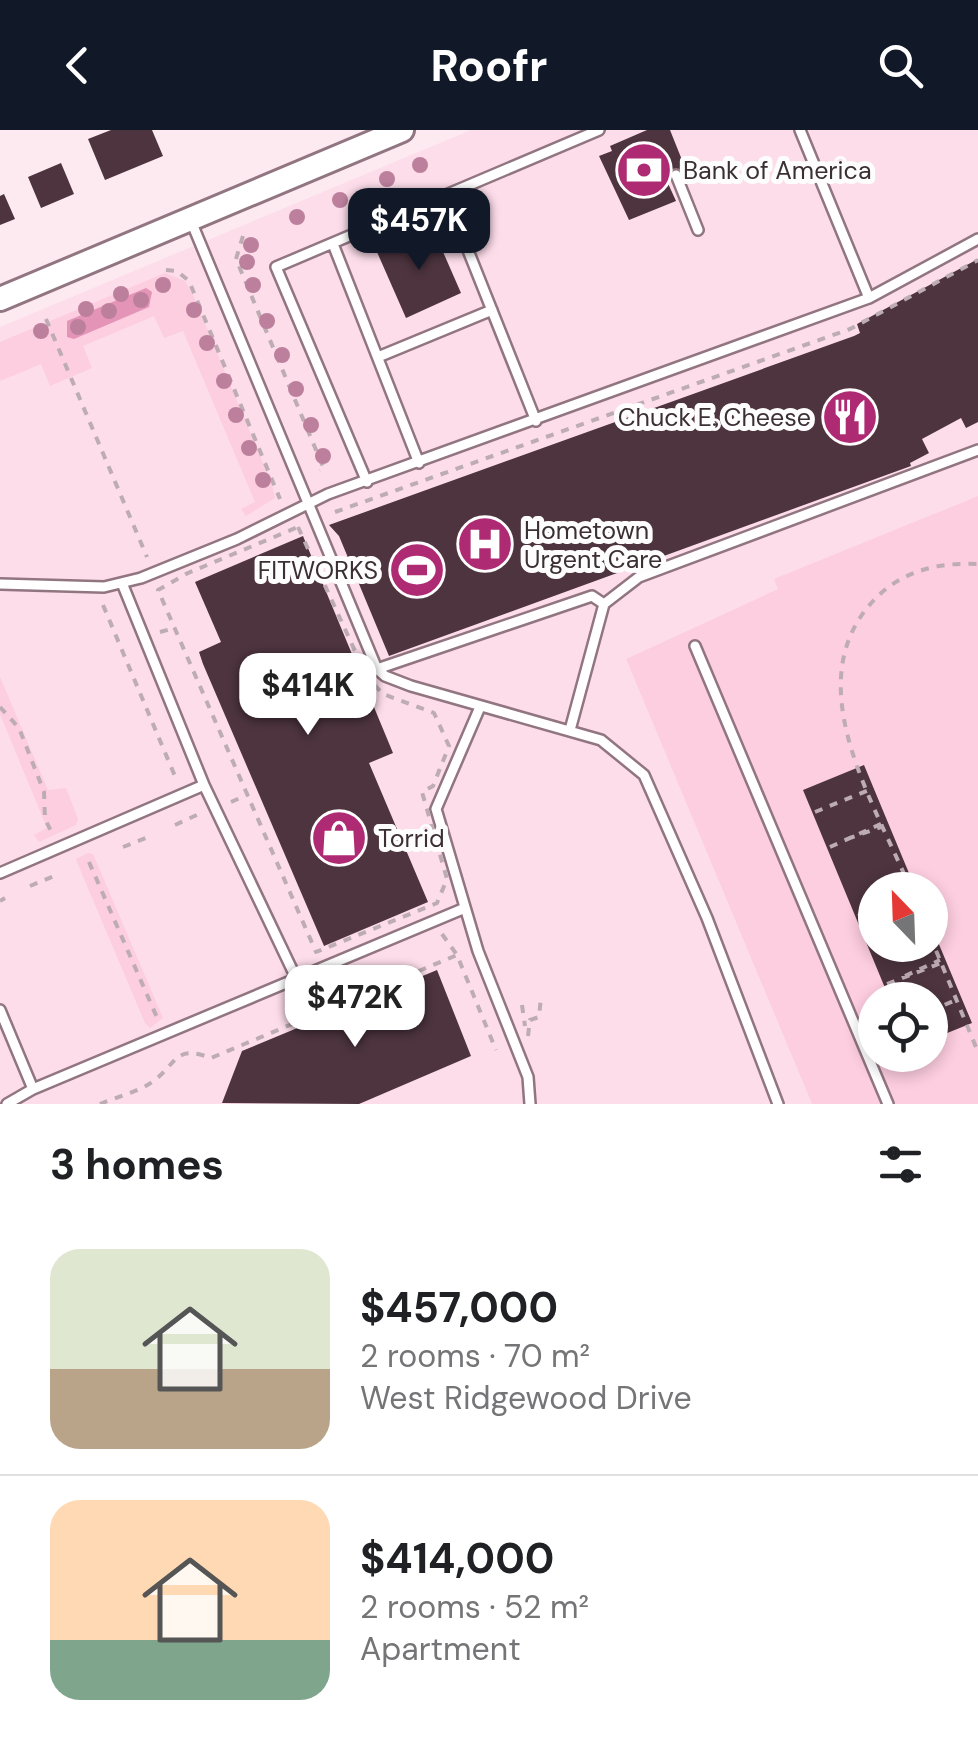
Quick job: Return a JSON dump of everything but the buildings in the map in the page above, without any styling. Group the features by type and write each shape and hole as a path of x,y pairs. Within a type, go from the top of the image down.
{"main road":[{"path":"0,299 402,130"}],"lane":[{"path":"367,482 276,267 599,130"},
{"path":"800,130 870,298"},
{"path":"676,175 698,230"},
{"path":"446,195 536,421"},
{"path":"190,219 377,668 385,676 480,707 601,740 644,775 707,918 778,1104"},
{"path":"0,584 104,587 122,583 237,538 308,502 870,298 978,238"},
{"path":"332,244 420,463"},
{"path":"378,357 492,310"},
{"path":"570,730 604,604 638,577 978,450"},
{"path":"122,583 204,784 297,980"},
{"path":"377,668 592,596 604,604"},
{"path":"696,646 888,1104"},
{"path":"480,707 436,809 487,975 528,1077 530,1104"},
{"path":"0,873 204,784"},
{"path":"7,1104 33,1088 465,908"},
{"path":"0,1010 33,1088"}],"path":[{"path":"244,236 236,259 324,469 320,471"},
{"path":"335,512 850,328 978,260"},
{"path":"166,270 189,281 280,499"},
{"path":"46,319 147,557"},
{"path":"903,872 847,738 838,692 842,656 856,622 880,593 915,572 951,563 978,564"},
{"path":"158,590 316,952 437,903 447,879 422,792"},
{"path":"103,605 177,781"},
{"path":"160,632 175,628"},
{"path":"118,642 130,639"},
{"path":"0,707 19,728 44,792 45,819 53,835"},
{"path":"816,812 869,790"},
{"path":"231,802 248,794"},
{"path":"175,825 201,814"},
{"path":"830,847 883,825"},
{"path":"123,847 151,836"},
{"path":"89,862 161,1028"},
{"path":"30,886 59,874"},
{"path":"440,930 456,955 496,1050"},
{"path":"100,1104 151,1083 177,1056 192,1051 211,1058 456,955"},
{"path":"892,982 940,962 978,1052"},
{"path":"522,1005 528,1036 530,1020 539,1016 541,997"},
{"path":"948,1003 956,1000"}],"shaded area":[{"path":"471,130 978,130 978,496 775,579 778,589 626,659 812,1104 0,1104 0,327"},
{"path":"165,273 185,281 193,295 272,485 275,498 246,516 241,509 255,502 183,331 164,338 154,316 83,346 92,368 50,386 41,364 0,381 0,342"},
{"path":"146,288 152,292 149,307 74,339 67,337 67,321"},
{"path":"978,496 978,1104 812,1104 626,659 778,589 774,579"},
{"path":"0,677 48,790 66,788 78,819 76,825 39,842 34,835 47,828 0,714"},
{"path":"93,854 163,1018 150,1028 76,859"}],"place":[{"name":"Bank of America","path":"644,170"},
{"name":"Chuck E. Cheese","path":"850,417"},
{"name":"Hometown Urgent Care","path":"485,544"},
{"name":"FITWORKS","path":"417,570"},
{"name":"Torrid","path":"339,838"}]}
